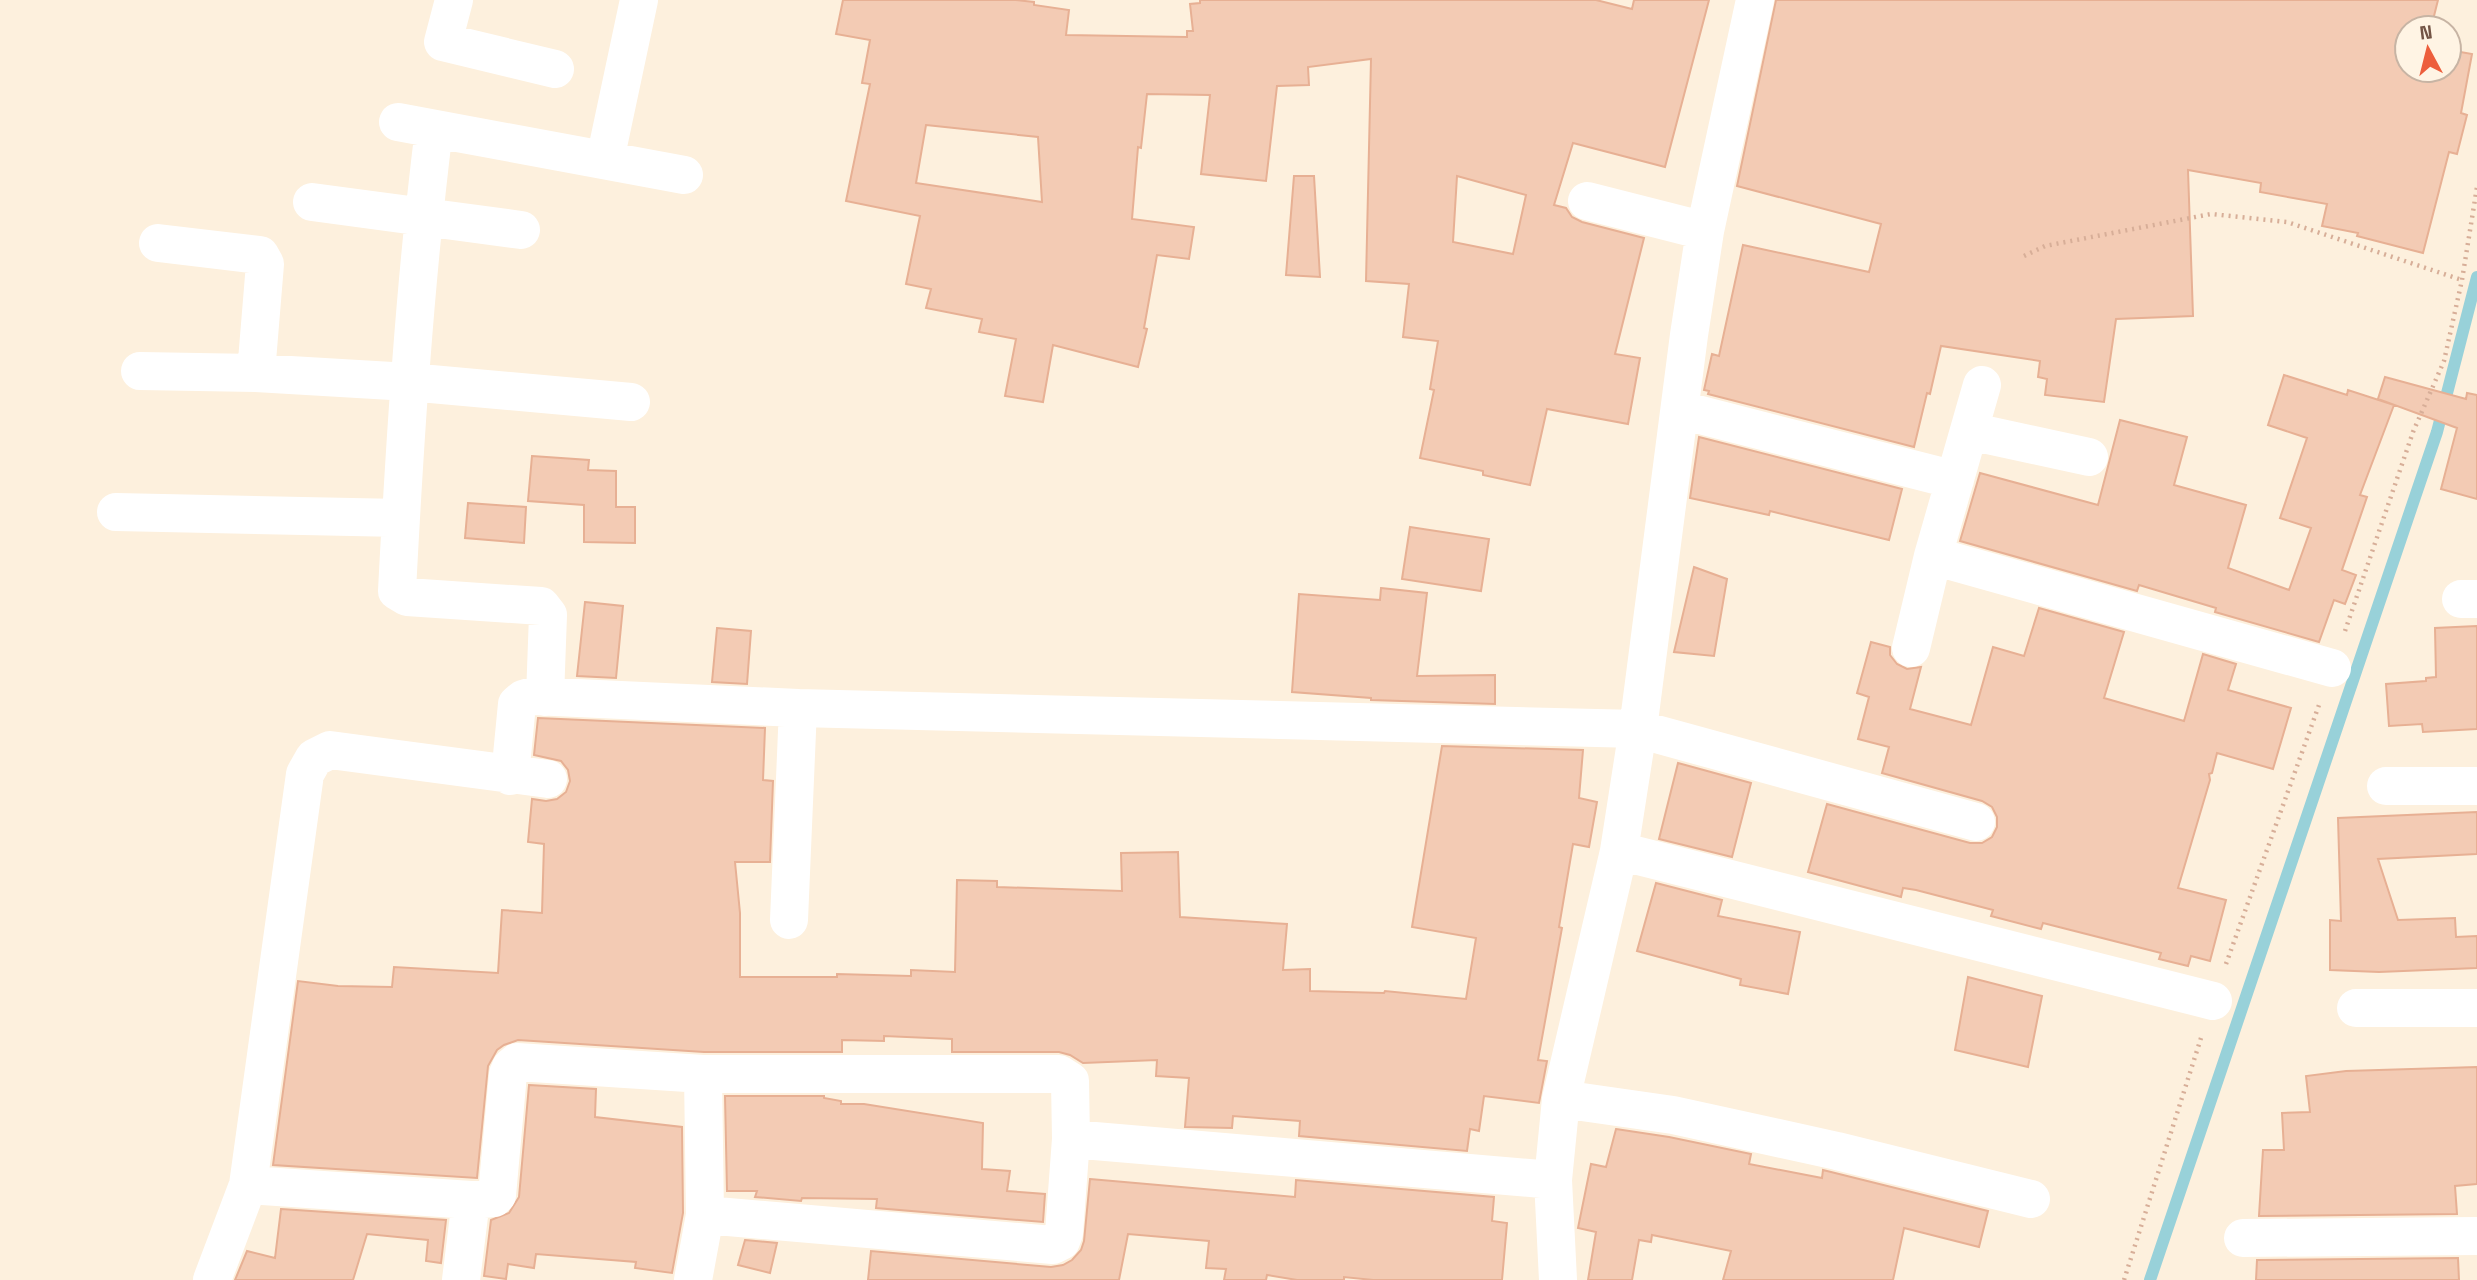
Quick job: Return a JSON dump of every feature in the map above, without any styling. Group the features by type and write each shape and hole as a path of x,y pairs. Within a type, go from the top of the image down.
{"street":[{"path":"454,0 443,42 555,69"},
{"path":"605,160 639,0"},
{"path":"1558,1280 1553,1180 1561,1099 1619,851 1705,231 1755,0"},
{"path":"545,697 548,615 541,606 407,597 397,591 409,382 424,216 416,125 684,175"},
{"path":"1587,201 1705,231"},
{"path":"312,202 521,230"},
{"path":"158,243 260,255 264,260 256,373"},
{"path":"140,371 256,373 409,382 631,402"},
{"path":"1911,648 1933,556 1982,385"},
{"path":"1681,411 1955,480"},
{"path":"1969,431 2089,457"},
{"path":"116,512 401,518"},
{"path":"1933,556 2332,668"},
{"path":"510,776 517,704 533,696 798,708 1638,729 1976,822"},
{"path":"789,919 798,708"},
{"path":"212,1280 248,1185 305,774 314,758 330,750 548,779"},
{"path":"2386,786 2477,786"},
{"path":"1619,851 2213,1001"},
{"path":"2356,1008 2477,1008"},
{"path":"248,1185 471,1200 494,1198 508,1074 517,1062 703,1074 1059,1074 1070,1081 1072,1139 1064,1233 1061,1241 1053,1245 705,1215"},
{"path":"693,1280 705,1215 703,1074"},
{"path":"1561,1099 1673,1115 1837,1151 2031,1199"},
{"path":"1072,1139 1553,1180"},
{"path":"461,1280 471,1200"},
{"path":"2243,1238 2477,1236"}],"path":[{"path":"2124,1280 2213,1001 2413,432 2444,361 2462,280 2477,187"},
{"path":"2024,256 2045,246 2211,215 2287,222 2462,280"}],"building":[{"path":"843,0 1016,0 1069,10 1066,35 1187,37 1187,31 1193,31 1190,4 1200,3 1200,0 1596,0 1632,9 1634,0 1709,0 1665,167 1573,143 1554,205 1566,208 1572,217 1582,222 1644,238 1615,354 1640,358 1628,424 1547,409 1530,485 1483,475 1483,471 1420,458 1434,390 1430,389 1438,341 1403,337 1409,284 1366,281 1371,59 1308,67 1309,85 1277,86 1266,181 1201,174 1210,95 1147,94 1141,148 1138,147 1132,219 1194,227 1189,259 1157,255 1144,328 1147,329 1138,367 1053,345 1043,402 1005,396 1016,339 979,332 982,319 926,308 931,289 906,284 920,216 846,201 870,84 862,83 870,40 836,34","holes":["926,125 1038,137 1042,202 916,183","1457,176 1526,195 1513,254 1453,242"]},
{"path":"1776,0 2438,0 2434,14 2393,14 2393,84 2463,84 2463,52 2472,54 2461,113 2467,115 2457,154 2449,152 2423,253 2357,236 2358,233 2322,226 2327,204 2260,192 2261,183 2188,170 2193,316 2116,319 2104,402 2045,395 2047,379 2038,377 2040,361 1941,346 1914,447 1708,394 1709,391 1704,390 1712,354 1719,356 1743,245 1869,272 1881,224 1737,186"},
{"path":"1294,176 1314,176 1320,277 1286,275"},
{"path":"2284,375 2347,395 2348,390 2394,405 2360,495 2367,497 2342,570 2356,575 2345,604 2334,600 2319,642 2215,612 2216,608 2139,585 2137,591 1960,541 1980,473 2098,505 2120,420 2187,437 2174,485 2246,505 2228,568 2289,590 2311,528 2280,518 2307,438 2268,425"},
{"path":"2385,377 2466,399 2467,393 2477,395 2477,499 2441,489 2457,428 2378,399"},
{"path":"1699,437 1902,489 1889,540 1770,511 1769,515 1690,498"},
{"path":"532,456 589,460 588,470 616,471 616,507 635,507 635,543 584,542 584,505 528,501"},
{"path":"468,503 526,507 524,543 465,538"},
{"path":"1410,527 1489,539 1481,591 1402,579"},
{"path":"1694,567 1727,579 1714,656 1674,652"},
{"path":"1381,588 1427,593 1417,676 1495,675 1495,704 1371,700 1292,692 1299,594 1380,600"},
{"path":"585,602 623,606 616,678 577,676"},
{"path":"2039,608 2124,632 2104,698 2184,721 2203,654 2236,664 2228,690 2291,708 2273,769 2217,753 2212,773 2209,774 2210,780 2178,888 2226,900 2210,961 2191,956 2188,966 2159,959 2161,953 2043,923 2041,929 1991,916 1993,910 1916,890 1903,888 1901,897 1808,872 1827,804 1970,843 1982,843 1992,837 1997,827 1997,817 1992,807 1982,801 1882,773 1889,747 1858,739 1869,697 1857,693 1871,642 1890,647 1890,655 1897,664 1907,669 1921,667 1910,709 1971,725 1993,647 2024,656"},
{"path":"2477,626 2477,729 2423,732 2422,724 2389,726 2386,684 2426,681 2426,678 2436,677 2435,628"},
{"path":"717,628 751,631 747,684 712,682"},
{"path":"538,718 765,728 763,780 773,781 770,862 735,862 740,913 740,977 837,977 837,974 911,976 911,970 955,972 957,880 997,881 997,887 1122,891 1121,853 1178,852 1180,917 1287,924 1283,970 1310,969 1310,991 1385,991 1466,999 1476,938 1412,927 1442,746 1583,750 1579,798 1597,802 1589,847 1573,844 1559,927 1562,928 1538,1060 1547,1061 1539,1103 1484,1096 1479,1131 1470,1129 1467,1151 1299,1136 1300,1121 1233,1116 1232,1128 1185,1127 1189,1078 1156,1076 1157,1060 1083,1063 1059,1052 952,1052 952,1039 884,1036 884,1041 842,1040 842,1052 704,1052 518,1040 497,1050 488,1066 477,1178 273,1165 298,981 338,986 392,987 394,967 498,973 502,910 542,913 544,844 528,842 532,799 557,799 566,792 570,781 568,770 561,761 534,755"},
{"path":"1678,763 1751,783 1732,857 1659,839"},
{"path":"2477,812 2477,854 2378,859 2398,920 2455,918 2456,937 2477,936 2477,968 2379,972 2330,970 2330,920 2341,921 2338,818"},
{"path":"1656,883 1722,900 1718,916 1800,932 1788,994 1740,985 1741,979 1637,951"},
{"path":"1968,977 2042,996 2028,1067 1955,1050"},
{"path":"2477,1067 2477,1184 2455,1186 2457,1214 2259,1216 2263,1150 2284,1150 2282,1113 2310,1112 2306,1076 2346,1071"},
{"path":"529,1085 596,1089 595,1117 682,1127 683,1213 672,1273 635,1268 636,1262 536,1254 534,1268 508,1264 506,1279 484,1276 491,1220 509,1213 519,1197"},
{"path":"725,1096 824,1096 841,1101 841,1104 864,1104 983,1123 982,1169 1010,1171 1007,1191 1045,1194 1043,1222 876,1208 877,1199 802,1198 801,1201 755,1197 757,1191 727,1191"},
{"path":"1616,1129 1751,1154 1749,1164 1822,1178 1823,1170 1988,1211 1979,1247 1904,1228 1893,1280 1723,1280 1731,1251 1652,1235 1651,1242 1639,1240 1632,1280 1588,1280 1596,1232 1578,1228 1591,1164 1606,1167"},
{"path":"1090,1179 1295,1197 1296,1180 1494,1197 1492,1221 1507,1223 1502,1280 1373,1280 1344,1277 1344,1280 1297,1280 1267,1275 1266,1280 1224,1280 1226,1269 1206,1268 1209,1241 1128,1234 1119,1280 868,1280 871,1251 1051,1267 1063,1265 1081,1250 1084,1241"},
{"path":"281,1209 446,1220 441,1263 426,1261 428,1240 367,1234 353,1280 235,1280 247,1251 275,1258"},
{"path":"745,1240 777,1243 770,1273 738,1265"},
{"path":"2458,1258 2459,1280 2256,1280 2257,1260"}],"waterway":[{"path":"2150,1280 2437,432 2477,277"}]}
